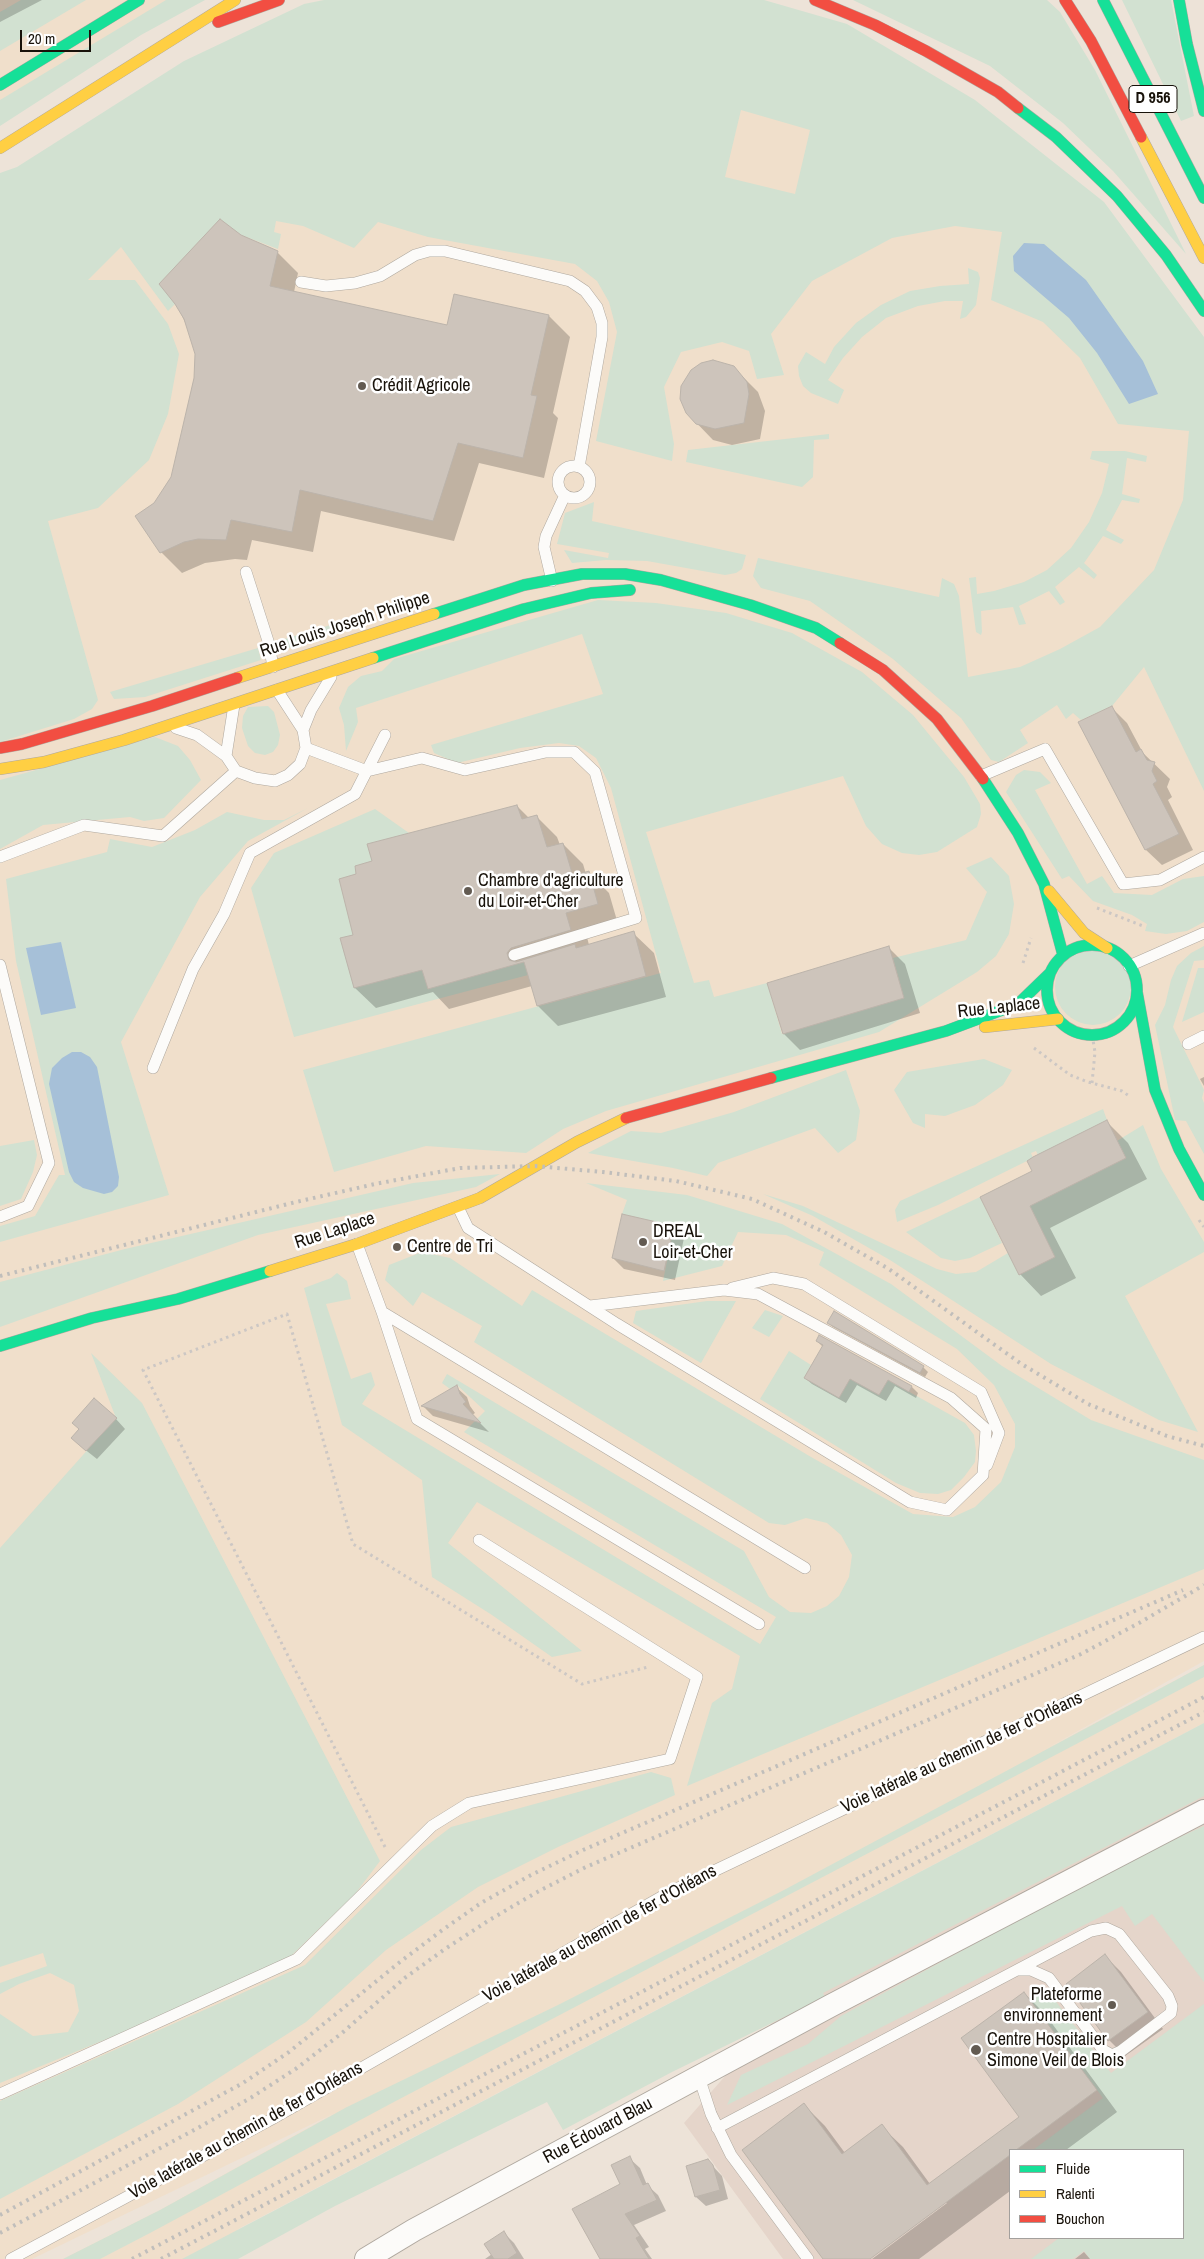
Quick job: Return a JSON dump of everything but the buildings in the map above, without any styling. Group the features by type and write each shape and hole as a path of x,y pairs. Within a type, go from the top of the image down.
{"main road":[{"path":"0,85 139,0"},
{"path":"0,148 235,0"},
{"path":"129,66 222,20 278,0"},
{"path":"815,0 875,25 926,51 998,92 1056,137 1117,196 1143,226 1166,255 1204,311"},
{"name":"D 956","path":"1066,0 1091,41 1204,258"},
{"name":"D 956","path":"1103,0 1204,198"},
{"name":"D 956","path":"1179,0 1187,44 1204,111"},
{"name":"Rue Louis Joseph Philippe","path":"0,769 44,762 124,740 234,703 275,678 332,648 524,585 582,574 625,574 661,580 750,605 816,628 884,670 937,720 980,776 1018,833 1044,884"},
{"name":"Rue Louis Joseph Philippe","path":"0,748 22,744 152,706 275,678 336,671 524,609 584,595 646,590 704,593"},
{"path":"1044,884 1063,955 1081,947 1094,945 1107,948"},
{"path":"1044,884 1084,933 1120,955 1129,966 1135,978 1155,1090 1178,1149 1204,1195"},
{"name":"Rue Laplace","path":"0,1346 92,1318 178,1299 357,1244 458,1207 499,1189 577,1142 621,1120 665,1106 946,1031 1018,1004 1050,973 1063,955"},
{"name":"Rue Laplace","path":"1050,973 1047,997 1058,1020 1070,1029 1084,1034 1100,1034 1114,1029 1126,1020 1134,1006 1136,992"},
{"name":"Rue Laplace","path":"946,1031 1058,1020"}],"street":[{"name":"Rue Édouard Blau","path":"366,2259 414,2230 832,2005 1204,1811"}],"lane":[{"path":"301,282 326,286 355,283 380,276 415,255 429,251 445,251 561,279 585,291 597,307 602,323 602,337 579,467"},
{"path":"579,467 588,474 590,486 581,497 574,498 565,495 559,486 562,473 566,468 579,467"},
{"path":"565,495 544,548 551,580 567,591 584,595"},
{"path":"167,725 196,735 226,756 236,771 255,778 275,781 288,775 300,764 306,748 303,730 275,678 269,644 246,572"},
{"path":"398,651 410,636 538,594 551,580"},
{"path":"303,730 320,694 336,671"},
{"path":"226,756 234,703"},
{"path":"153,1068 193,969 224,914 250,853 355,794 386,734"},
{"path":"306,748 367,772 422,758 465,770 546,752 574,752 595,772 636,918 514,955"},
{"path":"980,776 1045,749 1123,884 1160,880 1204,857"},
{"path":"0,857 84,825 163,836 236,771"},
{"path":"1129,966 1204,933"},
{"path":"0,965 49,1163 28,1206 0,1217"},
{"path":"1188,1044 1204,1036"},
{"path":"458,1207 468,1228 590,1306 910,1502 947,1510 983,1476 999,1433 981,1392 804,1284 773,1278 724,1290 590,1306"},
{"path":"357,1244 418,1420 759,1624"},
{"path":"724,1290 758,1294 950,1398 986,1429 983,1476"},
{"path":"382,1312 805,1568"},
{"path":"0,2094 297,1959 432,1826 469,1804 670,1759 697,1677 479,1540"},
{"name":"Voie latérale au chemin de fer d'Orléans","path":"11,2259 272,2119 670,1892 1204,1638"},
{"path":"717,2128 1091,1931 1106,1928 1119,1934 1168,1996 1172,2006 1171,2013 1121,2051 1112,2055 1103,2050 1050,1978 1031,1970 1017,1970"},
{"path":"699,2077 717,2128 732,2154 808,2259"}],"path":[{"path":"1088,905 1143,926"},
{"path":"1018,968 1023,962 1032,939 1031,930"},
{"path":"1092,1034 1096,1052 1092,1083"},
{"path":"1026,1047 1034,1048 1070,1075 1122,1091 1135,1100"},
{"path":"1195,1214 1204,1228"},
{"path":"394,1863 144,1370 287,1314 353,1544 582,1684 670,1661"}],"shaded area":[{"path":"0,0 199,0 0,114"},
{"path":"442,18 965,166 1195,420 1204,585 1204,1661 1042,1751 1204,1665 1204,1723 240,2228 205,2259 63,2259 160,2210 335,2113 32,2259 0,2259 0,203"},
{"name":"Centre Hospitalier Simone Veil de Blois","path":"1204,1766 1204,2259 783,2259 684,2123 811,1978"}],"green space":[{"path":"21,0 86,0 0,51 0,12"},
{"path":"166,0 205,0 141,35 0,126 0,100"},
{"path":"324,0 764,0 847,24 975,100 1104,202 1204,337 1204,791 1144,667 1112,706 1081,720 1073,713 1066,719 1057,705 1020,730 1028,743 999,762 991,760 961,718 893,659 810,601 761,588 753,576 758,558 939,597 942,578 954,584 959,596 968,677 1020,667 1060,649 1100,627 1154,570 1183,500 1189,431 1118,424 1080,358 1043,322 991,300 1002,232 955,226 892,238 812,281 771,334 784,375 757,379 749,351 722,342 681,352 664,387 674,444 672,461 596,441 617,332 609,302 597,281 575,264 428,237 378,222 354,248 303,226 276,221 274,232 281,234 278,249 241,235 220,219 159,284 175,304 168,311 121,247 88,280 135,280 168,324 179,354 168,414 149,460 98,508 48,521 98,700 92,709 74,719 0,742 0,173 17,167 184,61 304,4","holes":["741,110 810,130 795,194 725,177"]},
{"path":"853,0 1047,0 1060,12 1095,70 1186,254 1113,171 1063,123 990,66"},
{"path":"1122,0 1171,0 1194,116 1181,121"},
{"path":"968,268 978,272 980,278 976,305 966,317 960,319 963,301 945,301 918,306 886,318 862,337 843,358 828,380 844,390 838,404 811,393 803,386 798,366 806,352 825,364 834,347 856,323 881,305 910,291 969,284"},
{"path":"829,434 829,439 814,440 813,477 802,487 686,462 688,450"},
{"path":"1092,451 1125,451 1147,456 1146,462 1127,458 1122,494 1140,499 1139,503 1122,500 1106,530 1124,540 1121,544 1103,536 1084,563 1097,575 1094,579 1079,567 1055,587 1065,602 1060,605 1049,591 1019,606 1026,624 1019,625 1013,607 981,611 982,632 981,635 976,632 969,578 976,577 977,594 1024,582 1047,570 1071,548 1089,522 1102,493 1109,464 1090,459"},
{"path":"594,502 592,521 746,555 742,569 736,573 725,575 647,561 606,560 572,563 564,550 608,558 609,553 557,544 565,513"},
{"path":"598,600 656,603 726,613 792,633 862,672 913,715 964,777 980,804 981,814 977,827 937,852 919,855 902,853 882,844 866,826 843,776 646,832 694,983 709,980 714,997 767,983 782,1034 904,998 893,958 966,940 987,892 966,868 991,857 1009,876 1014,904 1009,934 996,956 977,972 879,1032 606,1111 563,1129 526,1153 426,1146 334,1172 303,1070 661,973 611,788 596,758 579,746 559,743 520,748 457,763 434,753 431,745 603,694 582,634 356,708 358,722 346,751 344,725 339,708 348,687 361,676 382,671 394,659"},
{"path":"370,613 364,620 284,650 281,640"},
{"path":"258,648 261,660 145,697 114,699 110,692"},
{"path":"268,706 274,712 280,735 278,745 273,752 265,755 255,753 248,746 242,728 243,716 248,707"},
{"path":"155,737 178,746 190,760 201,780 164,818 144,821 130,817 43,825 0,849 0,780"},
{"path":"1024,770 1040,772 1051,783 1035,790 1087,884 1102,876 1114,893 1152,895 1183,879 1204,876 1204,922 1187,931 1166,934 1145,931 1147,924 1132,915 1093,901 1069,876 1062,879 1006,792 1016,775"},
{"path":"308,808 248,841 200,897 121,1042 169,1195 0,1242 0,1226 35,1216 59,1175 65,1175 16,961 6,879 107,852 110,839 152,847 195,830 227,812 264,820 284,820"},
{"path":"375,809 409,833 372,861 355,866 356,874 339,879 353,935 413,937 428,989 524,962 528,975 294,1037 251,888 274,853"},
{"path":"1204,946 1204,960 1194,961 1173,1027 1204,1090 1202,1098 1204,1103 1204,1154 1186,1121 1175,1120 1155,1025 1165,1005 1171,980 1177,966 1191,953"},
{"path":"1093,949 1107,952 1120,960 1128,973 1131,987 1128,1001 1120,1014 1107,1022 1093,1025 1079,1022 1066,1014 1058,1001 1055,987 1058,973 1066,960 1079,952"},
{"path":"1198,968 1204,968 1204,1012 1182,1022"},
{"path":"984,1059 1012,1070 1003,1085 975,1105 945,1116 925,1114 925,1128 913,1123 894,1090 907,1072"},
{"path":"846,1070 860,1111 856,1140 838,1153 815,1128 718,1163 707,1176 588,1153 631,1131 661,1133 734,1112"},
{"path":"1103,1109 1107,1120 1038,1155 1036,1151 1031,1153 1033,1158 938,1205 897,1222 895,1210 900,1201"},
{"path":"1143,1125 1161,1169 1204,1242 1204,1252 1125,1296 1198,1432 1159,1420 1051,1364 890,1260 813,1216 763,1194 803,1206 937,1269 956,1274 976,1272 1008,1253 1019,1275 1055,1257 1025,1198 1044,1199 1126,1158 1117,1141"},
{"path":"34,1140 37,1155 33,1172 21,1199 0,1206 0,1146"},
{"path":"500,1174 476,1187 258,1235 0,1327 0,1282 125,1249 413,1183"},
{"path":"586,1183 687,1195 782,1224 891,1284 1002,1366 1091,1420 1204,1460 1204,1569 687,1786 712,1703 732,1689 740,1656 477,1502 448,1543 582,1651 552,1657 492,1615 432,1577 422,1480 342,1425 304,1288 331,1278 337,1273 347,1281 351,1299 326,1304 351,1379 371,1372 375,1385 362,1404 760,1644 776,1617 464,1432 485,1411 457,1385 450,1389 442,1383 447,1374 744,1551 769,1597 790,1612 811,1613 827,1606 839,1596 849,1577 852,1555 841,1535 827,1523 806,1518 785,1525 769,1523 474,1342 482,1326 422,1292 413,1306 385,1280 389,1265 422,1252 450,1258 522,1306 532,1290 811,1457 913,1514 953,1517 975,1507 1001,1482 1015,1447 1015,1424 994,1385 957,1349 819,1265 824,1252 786,1235 738,1232 722,1266 663,1281 674,1226 622,1214 627,1200"},
{"path":"980,1197 1002,1243 970,1258 955,1261 941,1258 906,1232"},
{"path":"707,1301 736,1301 701,1363 633,1323 636,1311"},
{"path":"765,1310 783,1316 769,1337 752,1328"},
{"path":"789,1351 811,1365 804,1378 839,1397 850,1379 879,1395 888,1380 965,1423 974,1435 975,1462 951,1490 938,1494 920,1493 896,1483 760,1399"},
{"path":"91,1353 142,1403 380,1861 355,1894 291,1956 114,2036 0,2083 0,2014 33,2036 68,2032 79,2011 74,1985 50,1973 19,1984 0,1994 0,1983 47,1966 43,1953 0,1967 0,1548 116,1418"},
{"path":"1204,1665 1204,1677 392,2103 150,2233 100,2259 63,2259 160,2210 347,2107 558,2005 784,1890"},
{"path":"1204,1723 1204,1796 823,1993 825,1997 672,2072 563,2130 547,2102 335,2206 238,2259 182,2259"},
{"path":"651,1772 671,1778 675,1795 558,1847 478,1887 386,1950 306,2022 178,2104 0,2199 0,2101 305,1965 421,1850 451,1827"},
{"path":"1204,1826 1204,1982 1152,1914 1135,1926 1122,1906 727,2105 741,2075 808,2044 841,2016 1132,1859"},
{"path":"1047,1990 1111,2073 1204,2004 1204,2259 1090,2259 1084,2251 1073,2259 1031,2259 1058,2239 1184,2239 1184,2149 1034,2149 1103,2098 1029,1999"}],"water":[{"path":"1024,243 1044,244 1086,280 1143,361 1158,394 1129,404 1097,353 1069,318 1014,271 1013,256"},
{"path":"61,942 76,1008 41,1015 26,948"},
{"path":"72,1052 81,1052 90,1057 97,1067 119,1177 118,1186 112,1192 104,1194 83,1188 74,1182 69,1172 49,1084 52,1068 62,1058"}],"railway":[{"path":"0,1276 296,1202 375,1184 460,1168 535,1166 676,1181 752,1199 824,1232 889,1269 1020,1363 1088,1404 1167,1436 1204,1446"},
{"path":"0,2233 196,2129 252,2097 297,2068 342,2033 406,1977 445,1949 539,1891 586,1867 1081,1654 1204,1585"},
{"path":"0,2215 243,2083 289,2052 441,1931 481,1903 531,1875 583,1850 1183,1590"},
{"path":"132,2259 1204,1697"},
{"path":"161,2259 1204,1712"}],"traffic: fast":[{"path":"0,85 139,0"},
{"path":"1103,0 1204,198"},
{"path":"1179,0 1187,44 1204,111"},
{"path":"1018,108 1056,137 1117,196 1166,255 1204,311"},
{"path":"434,614 524,585 582,574 625,574 661,580 750,605 816,628 840,643"},
{"path":"373,658 524,609 591,593 630,590"},
{"path":"983,779 1018,833 1044,884 1063,955"},
{"path":"1092,945 1101,946 1117,953 1129,965 1136,981 1137,990 1136,999 1129,1015 1117,1027 1101,1034 1092,1035 1083,1034 1067,1027 1055,1015 1048,999 1047,990 1048,981 1055,965 1067,953 1083,946 1092,945"},
{"path":"771,1078 946,1031 1018,1004 1050,973"},
{"path":"1137,992 1155,1090 1179,1149 1204,1195"},
{"path":"0,1346 92,1318 178,1299 270,1271"}],"traffic: slow":[{"path":"0,148 235,0"},
{"path":"1141,137 1204,258"},
{"path":"237,678 434,614"},
{"path":"0,769 44,762 124,740 373,658"},
{"path":"1049,891 1084,933 1107,948"},
{"path":"985,1027 1058,1019"},
{"path":"270,1271 357,1244 480,1198 577,1142 626,1118"}],"traffic: jam":[{"path":"218,22 279,0"},
{"path":"815,0 875,25 926,51 998,92 1018,108"},
{"path":"1065,0 1091,41 1141,137"},
{"path":"840,643 883,670 937,719 983,779"},
{"path":"0,748 22,744 152,706 237,678"},
{"path":"626,1118 771,1078"}],"place":[{"name":"Crédit Agricole","path":"362,386"},
{"name":"Chambre d'agriculture du Loir-et-Cher","path":"468,891"},
{"name":"DREAL Loir-et-Cher","path":"643,1242"},
{"name":"Centre de Tri","path":"397,1247"},
{"name":"Plateforme environnement","path":"1112,2005"},
{"name":"Centre Hospitalier Simone Veil de Blois","path":"976,2050"}]}
